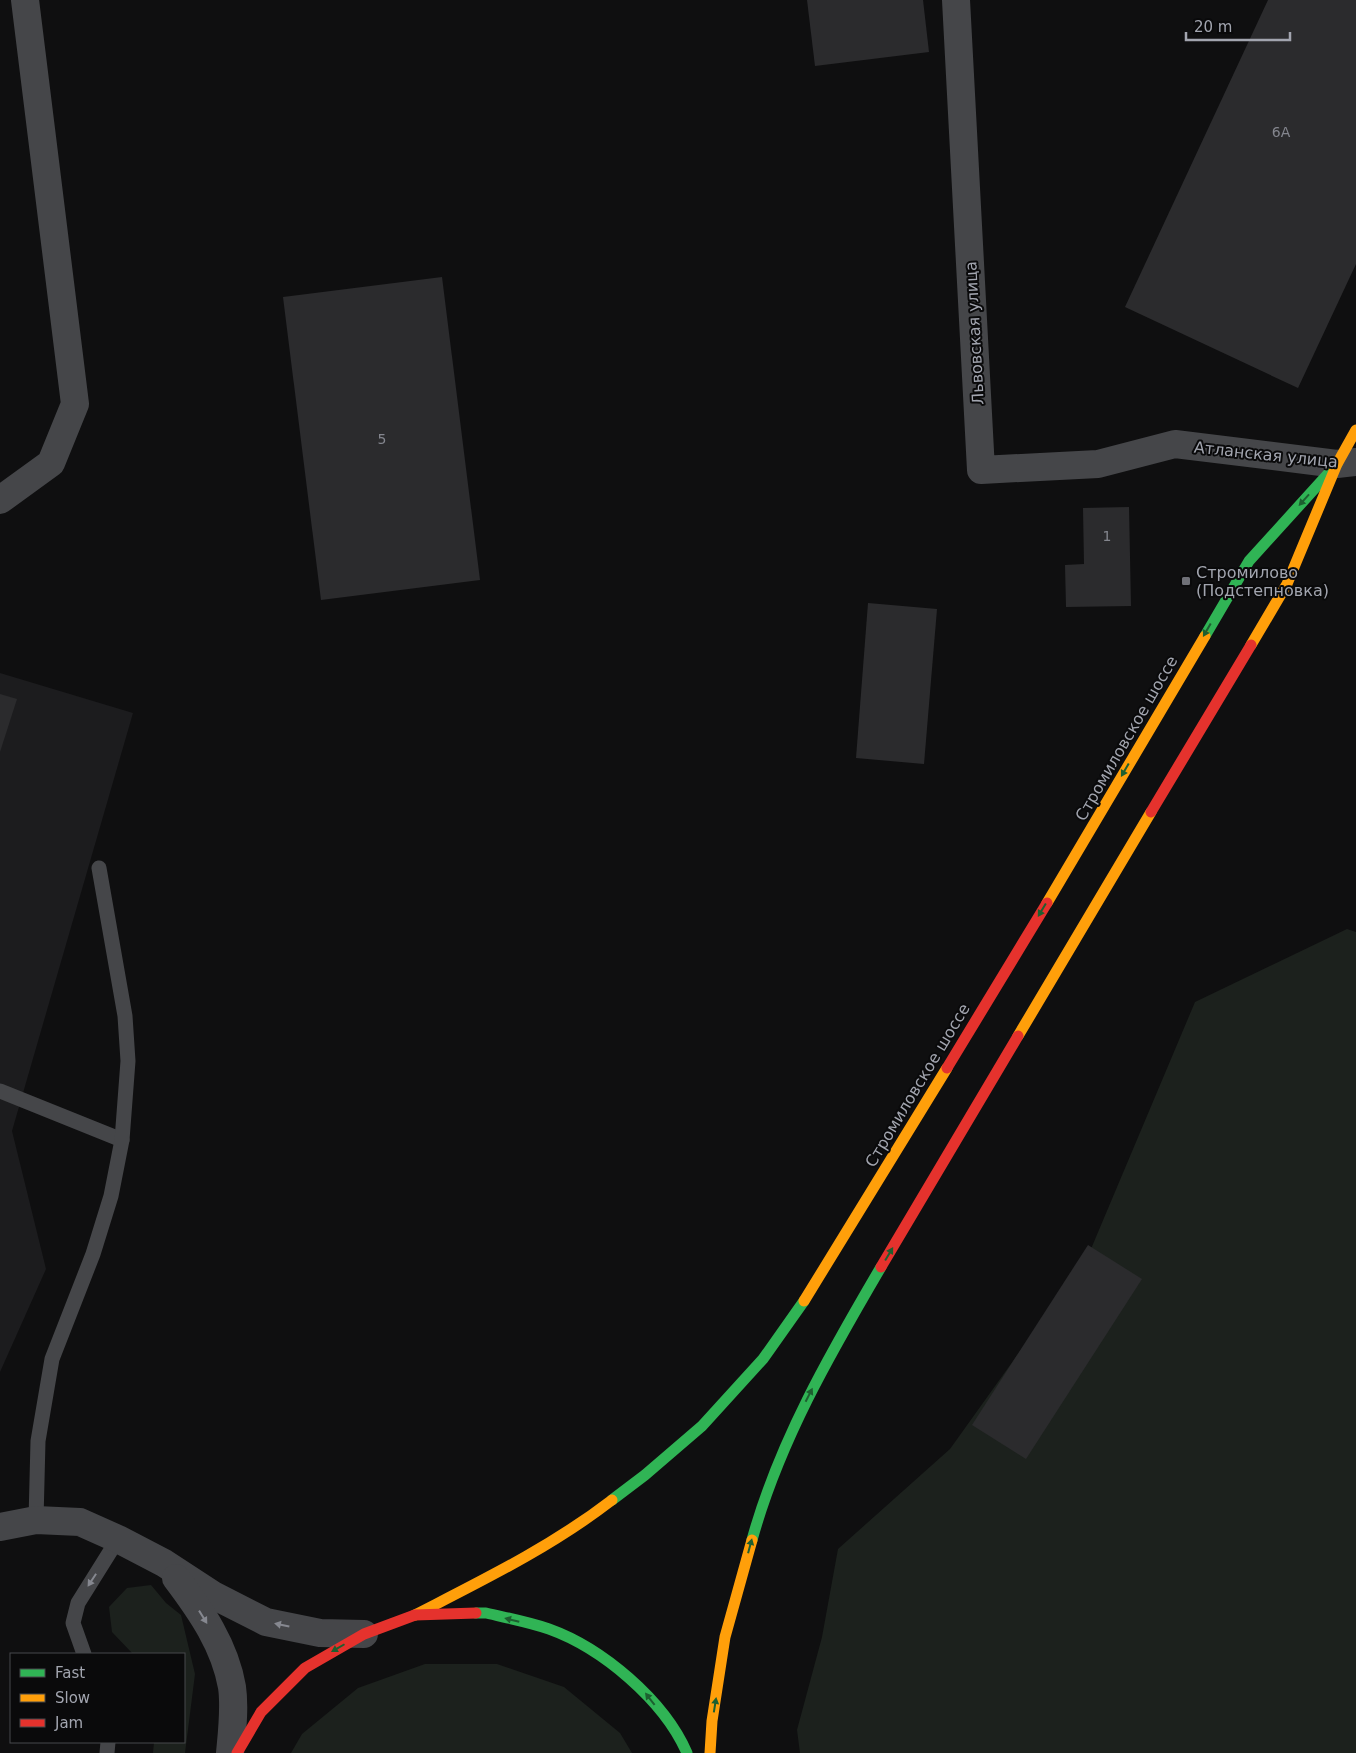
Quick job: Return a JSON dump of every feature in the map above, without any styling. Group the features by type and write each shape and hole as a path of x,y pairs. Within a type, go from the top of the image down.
{"main road":[{"name":"Стромиловское шоссе","path":"710,1753 712,1721 725,1637 759,1514 796,1420 855,1311 1287,584 1346,463 1356,430"},
{"name":"Стромиловское шоссе","path":"415,1615 503,1570 585,1521 645,1475 702,1426 763,1359 811,1291 1075,856 1249,561 1346,463"},
{"path":"237,1753 260,1712 304,1668 364,1634 415,1615 486,1613 549,1629 599,1654 644,1691 680,1737 687,1753"}],"street":[{"path":"0,500 51,464 75,404 25,0"},
{"name":"Львовская улица","path":"956,0 981,470 1098,464 1175,444"},
{"name":"Атланская улица","path":"1175,444 1346,463"},
{"path":"0,1527 36,1520 80,1522 164,1563 213,1595 266,1622 320,1633 364,1634"},
{"path":"164,1563 193,1600 224,1656 232,1688 230,1753"}],"lane":[{"path":"36,1520 38,1441 52,1358 93,1254 111,1196 122,1140 128,1061 125,1016 99,868"},
{"path":"0,1091 122,1140"},
{"path":"84,1653 73,1623 78,1603 118,1539"}],"shaded area":[{"path":"0,673 133,713 12,1131 46,1269 0,1372"},
{"path":"1347,929 1356,932 1356,1753 800,1753 797,1730 822,1637 838,1549 950,1449 1088,1256 1195,1002"},
{"path":"151,1585 166,1603 181,1615 195,1674 185,1753 153,1753 154,1743 185,1743 185,1653 132,1653 112,1632 109,1607 127,1588"},
{"path":"425,1664 497,1664 564,1687 620,1733 632,1753 291,1753 302,1734 358,1688"}],"building":[{"path":"807,0 923,0 929,52 815,66"},
{"path":"1268,0 1356,0 1356,264 1298,388 1125,307"},
{"path":"442,277 480,580 321,600 283,297"},
{"path":"1129,507 1131,606 1066,607 1065,565 1084,564 1083,508"},
{"path":"868,603 937,609 924,764 856,758"},
{"path":"0,694 17,699 0,752"},
{"path":"1088,1245 1142,1279 1026,1459 972,1425"}],"traffic: fast":[{"path":"1205,636 1249,561 1337,464"},
{"path":"752,1540 776,1468 791,1433 825,1366 881,1267"},
{"path":"612,1500 645,1475 702,1426 763,1359 804,1301"},
{"path":"476,1613 486,1613 549,1629 590,1649 629,1678 647,1695 677,1733 687,1753"}],"traffic: slow":[{"path":"1251,645 1287,584 1337,464 1356,430"},
{"path":"1047,903 1205,636"},
{"path":"1018,1036 1151,812"},
{"path":"804,1301 947,1068"},
{"path":"415,1615 541,1548 612,1500"},
{"path":"710,1753 712,1721 725,1637 752,1540"}],"traffic: jam":[{"path":"1151,812 1251,645"},
{"path":"947,1068 1047,903"},
{"path":"881,1267 1018,1036"},
{"path":"237,1753 261,1712 305,1668 364,1634 415,1615 476,1613"}],"place":[{"name":"Стромилово (Подстепновка)","path":"1186,581"}]}
